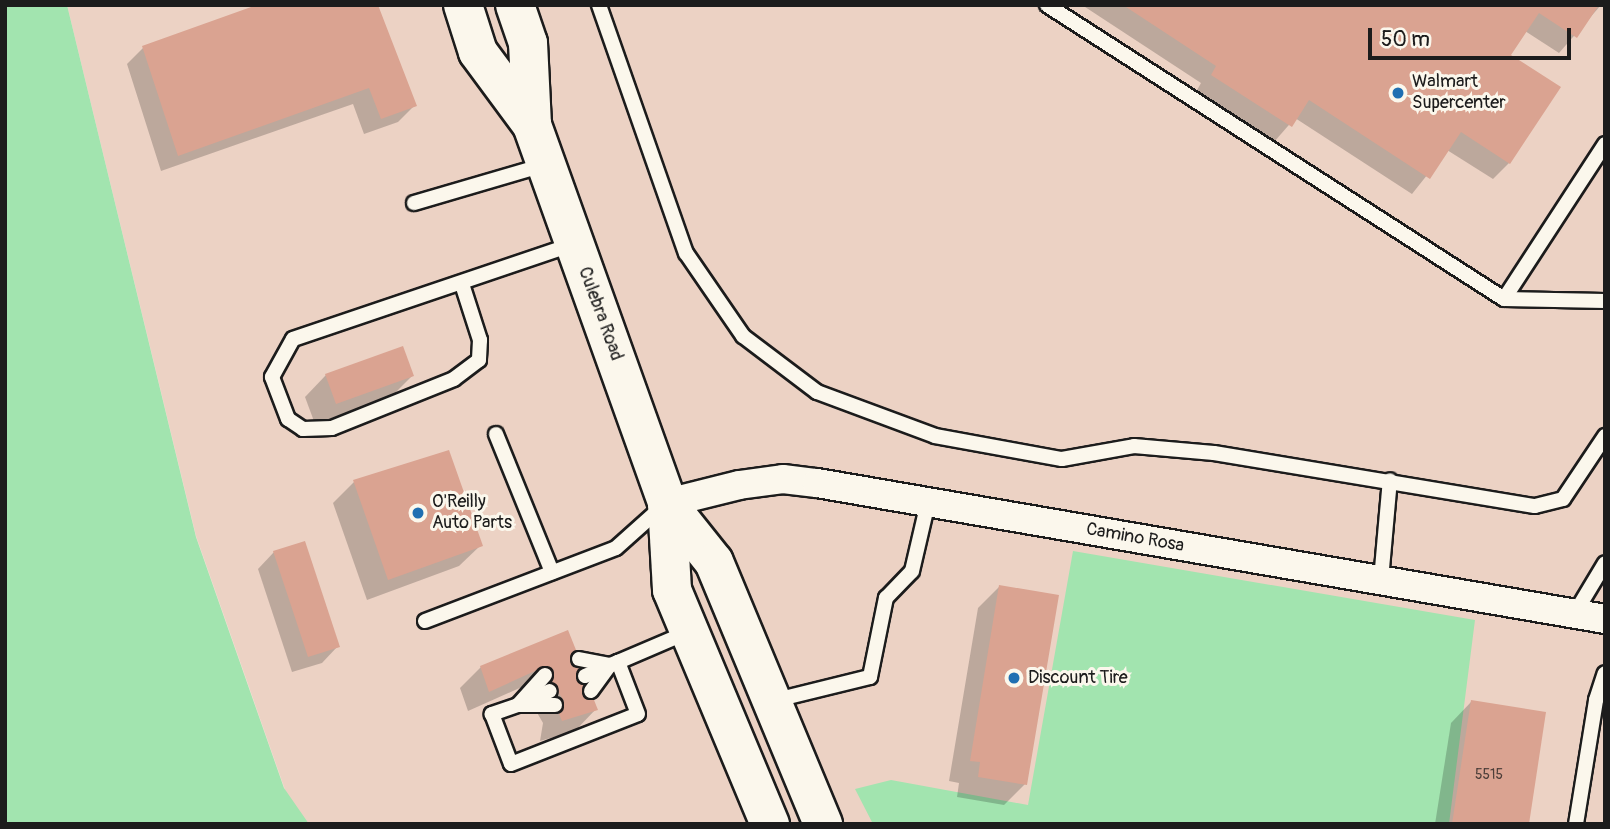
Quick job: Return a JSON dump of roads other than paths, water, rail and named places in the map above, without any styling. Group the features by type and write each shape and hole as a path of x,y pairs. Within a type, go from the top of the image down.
{"main road":[{"name":"Culebra Road","path":"463,5 478,52 532,125 667,503 672,590 770,824"},
{"name":"Culebra Road","path":"515,5 528,43 532,125"},
{"name":"Culebra Road","path":"667,503 714,562 823,824"}],"street":[{"name":"Camino Rosa","path":"667,503 783,479 1605,619"}],"lane":[{"path":"599,5 686,253 743,336 817,392 935,436 1062,459 1135,446 1238,456 1535,506 1563,499 1605,436"},
{"path":"1047,5 1504,299 1605,301"},
{"path":"1504,299 1605,144"},
{"path":"414,203 546,164"},
{"path":"462,284 480,340 479,360 454,379 332,428 303,429 288,419 272,377 293,339 575,244"},
{"path":"496,434 552,572"},
{"path":"1381,580 1390,480"},
{"path":"770,701 870,677 886,598 912,571 928,502"},
{"path":"425,621 616,548 667,503"},
{"path":"1575,614 1605,563"},
{"path":"585,676 689,632"},
{"path":"579,659 614,664"},
{"path":"591,691 614,664"},
{"path":"553,698 518,705 492,714 511,764 638,714 614,664"},
{"path":"518,705 545,675"},
{"path":"1576,824 1596,700 1604,675"}],"place":[{"name":"Walmart Supercenter","path":"1398,93"},
{"name":"O'Reilly Auto Parts","path":"418,513"},
{"name":"Discount Tire","path":"1014,678"}]}
